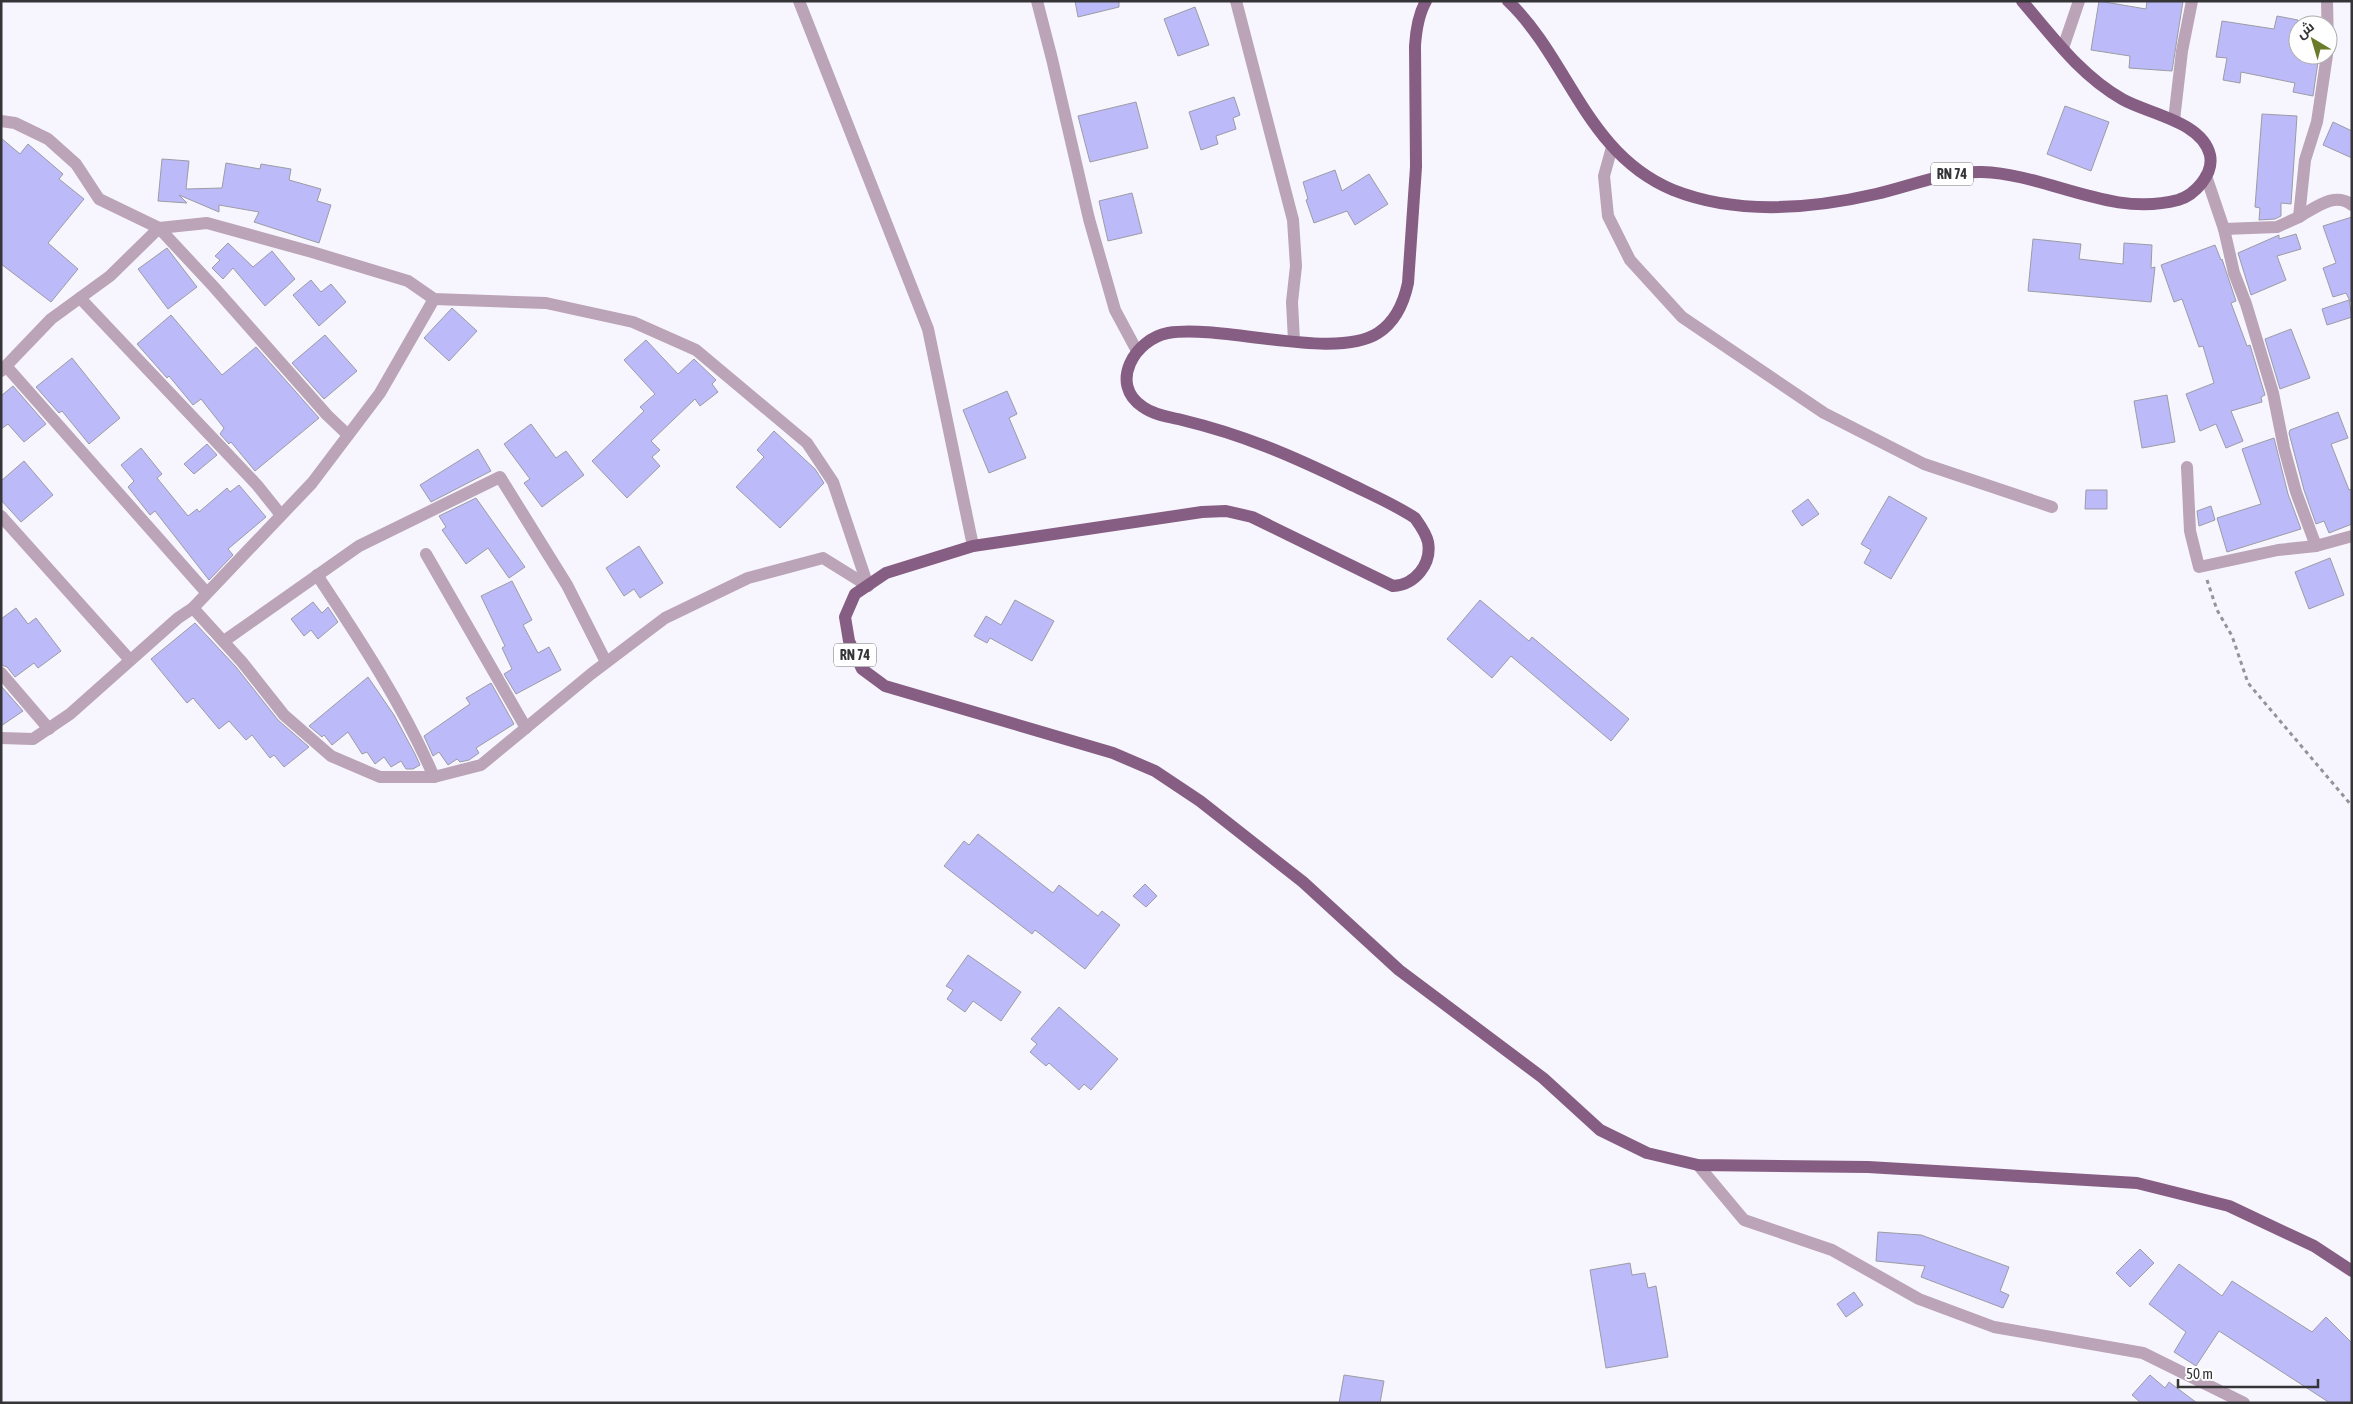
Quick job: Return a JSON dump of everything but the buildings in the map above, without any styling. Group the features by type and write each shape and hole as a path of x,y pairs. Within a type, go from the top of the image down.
{"main road":[{"name":"RN 74","path":"1426,1 1419,18 1415,46 1416,167 1405,297 1394,318 1378,333 1348,343 1294,341 1229,334 1168,333 1151,339 1137,351 1127,366 1126,377 1134,399 1142,407 1152,412 1242,436 1286,453 1415,518 1424,529 1428,543 1426,563 1415,579 1401,586 1393,586 1252,517 1226,512 1202,512 1160,520 973,546 886,573 855,594 848,605 845,629 862,669 885,686 1113,753 1156,771 1200,801 1296,876 1399,970 1543,1078 1600,1130 1647,1153 1698,1165 1868,1167 2137,1183 2229,1206 2314,1246 2352,1271"},
{"name":"RN 74","path":"1508,1 1540,40 1573,95 1612,147 1644,173 1673,190 1706,199 1799,208 1877,194 1953,174 1978,172 2000,173 2116,202 2151,204 2181,199 2199,186 2206,176"},
{"path":"2022,1 2081,70 2116,95 2174,120 2192,130 2207,147 2210,162 2206,176"}],"street":[{"path":"799,1 928,329 973,546"},
{"path":"1037,1 1089,219 1115,310 1137,351"},
{"path":"1236,1 1293,220 1296,266 1292,302 1294,341"},
{"path":"2063,48 2079,1"},
{"path":"2174,120 2182,51 2192,1"},
{"path":"2327,1 2327,15"},
{"path":"2299,217 2305,160 2317,122 2326,65"},
{"path":"1,121 15,122 48,139 76,164 99,199 158,228 213,286 327,415 348,435"},
{"path":"1612,147 1604,176 1608,216 1630,260 1682,317 1824,413 1924,464 2052,507"},
{"path":"2206,176 2224,229 2234,273 2246,304 2273,393 2284,448 2296,492 2316,546"},
{"path":"2224,229 2277,227 2334,199 2346,200 2352,205"},
{"path":"206,592 4,369 52,320 110,276 158,228 206,223 408,281 434,299 546,303 633,322 696,350 807,443 833,482 868,586"},
{"path":"80,298 257,485 281,515"},
{"path":"1,738 32,739 70,714 178,618 193,608 206,592 312,483 380,393 434,299"},
{"path":"2187,467 2190,531 2199,567 2278,550 2316,546 2352,536"},
{"path":"224,641 360,546 500,478 567,585 606,662"},
{"path":"1,516 130,660"},
{"path":"426,554 526,728"},
{"path":"193,608 224,641 284,715 331,756 380,777 434,777 481,765 606,662 665,618 748,578 823,558 868,586"},
{"path":"316,575 367,650 417,737 434,777"},
{"path":"1,673 48,728"},
{"path":"1698,1165 1744,1220 1832,1250 1919,1299 1994,1327 2143,1353 2244,1403"}],"path":[{"path":"2199,567 2210,586 2217,610 2232,636 2248,683 2352,806"}]}
